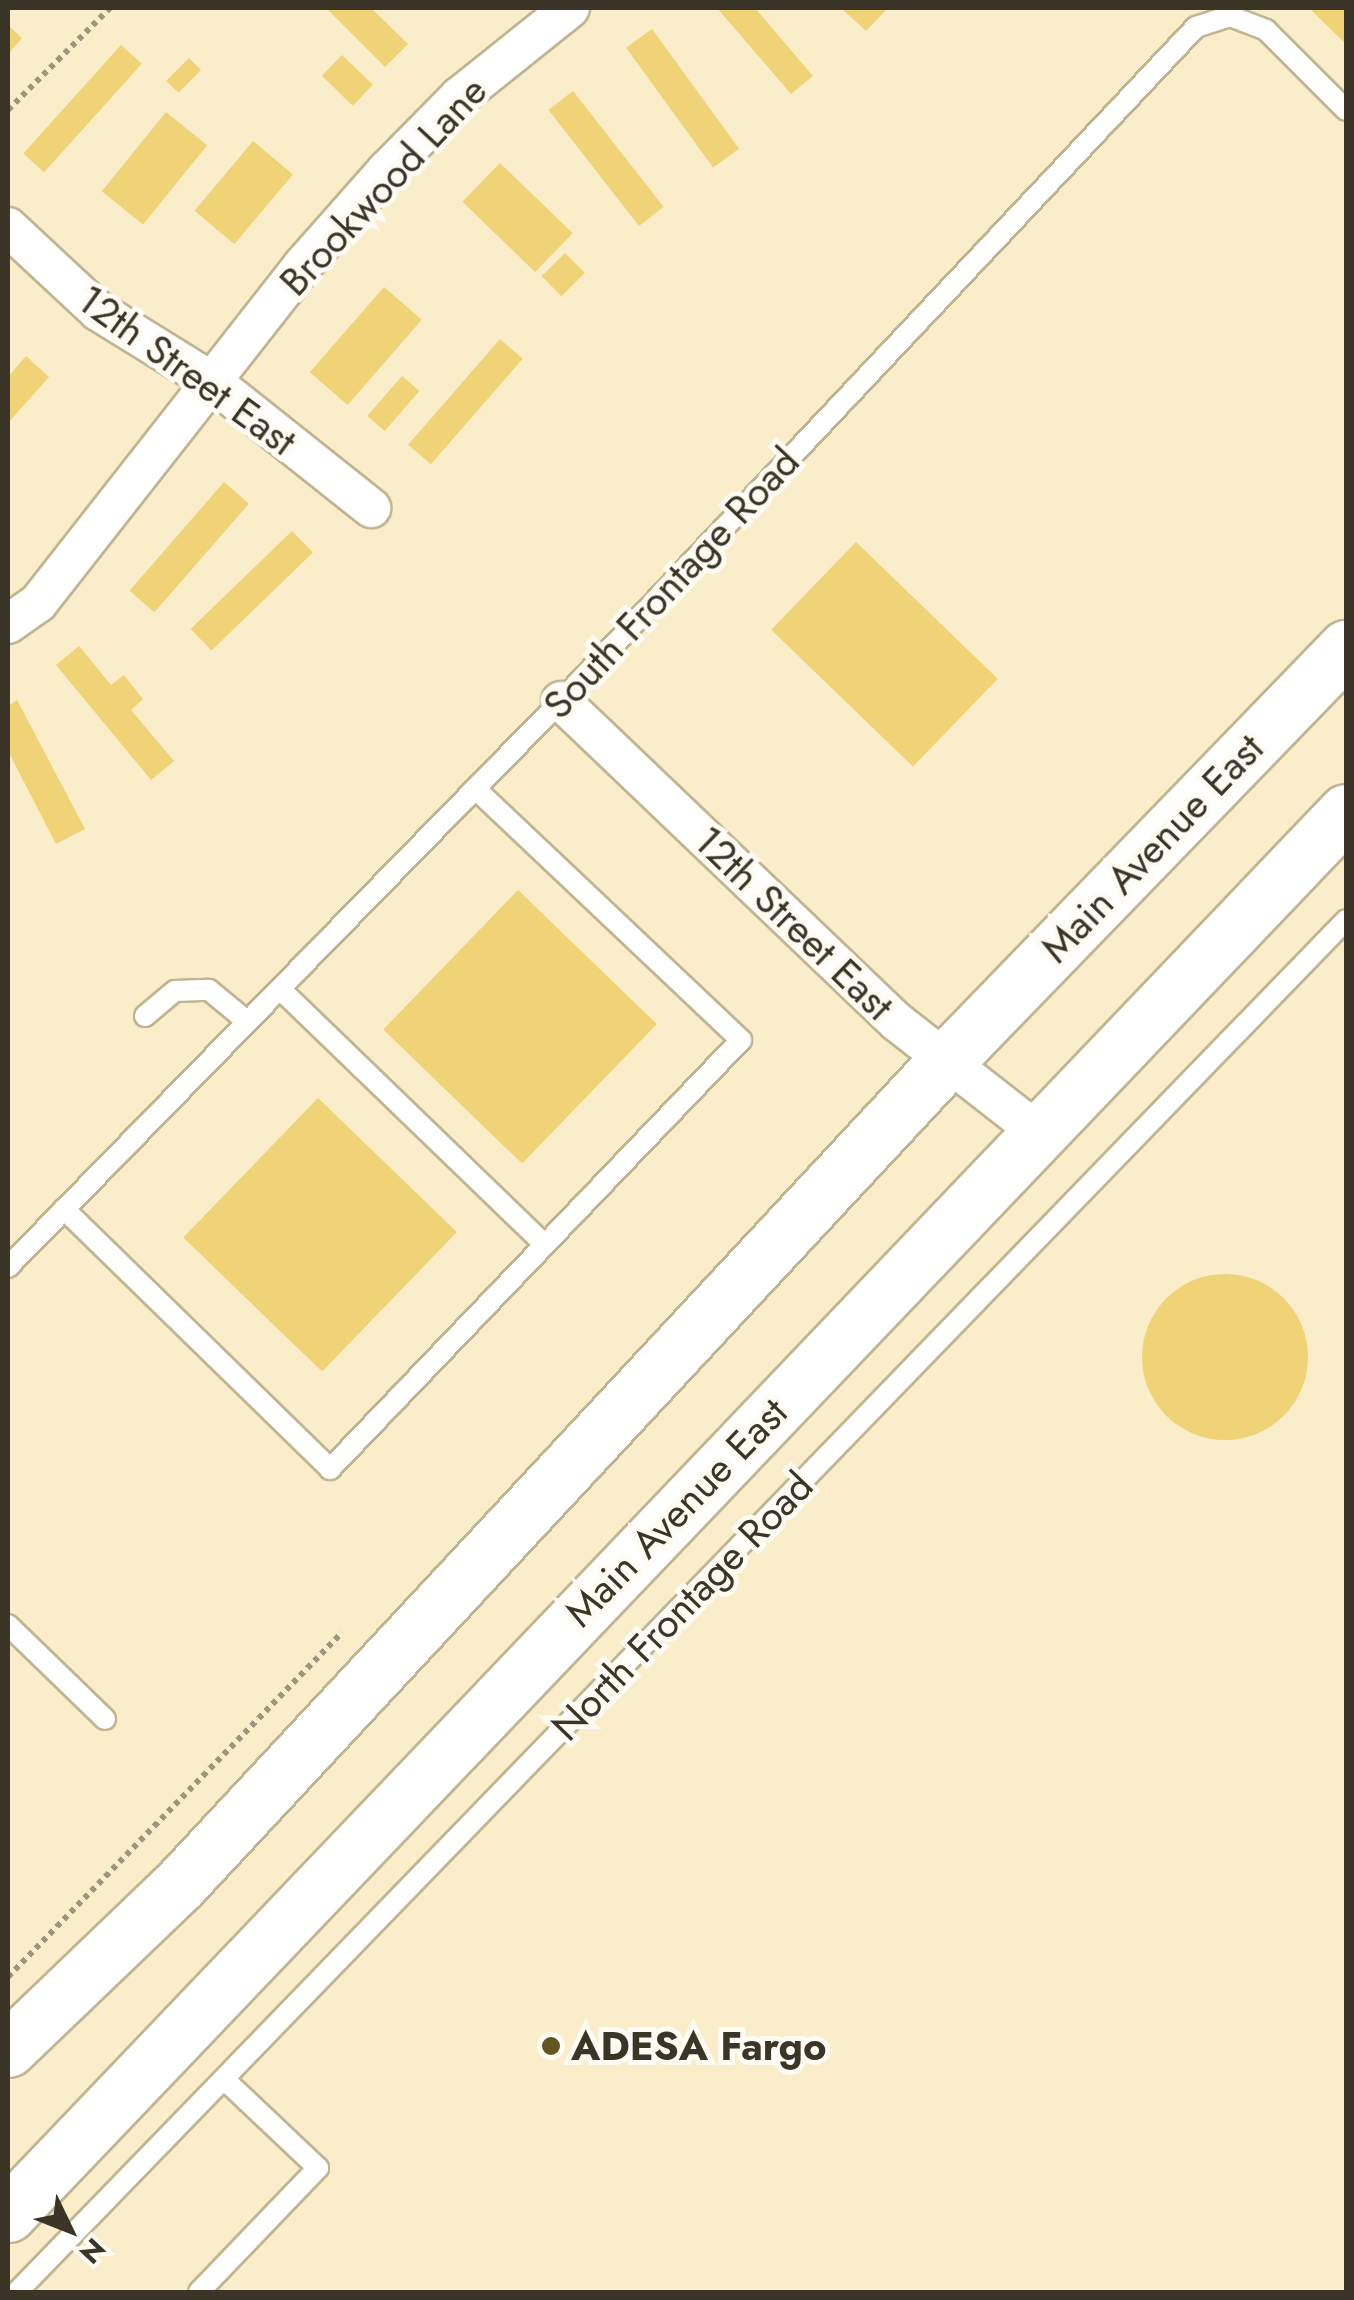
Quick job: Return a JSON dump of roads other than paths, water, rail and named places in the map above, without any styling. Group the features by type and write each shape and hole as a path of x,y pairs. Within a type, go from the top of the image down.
{"main road":[{"name":"Main Avenue East","path":"8,2049 181,1883 947,1060 1346,648"},
{"name":"Main Avenue East","path":"8,2214 1346,812"}],"street":[{"name":"Brookwood Lane","path":"8,624 38,602 214,383 302,266 387,170 459,97 570,8"},
{"name":"12th Street East","path":"8,227 98,310 214,383 370,508"},
{"name":"12th Street East","path":"561,701 896,1022 1038,1132"}],"lane":[{"name":"South Frontage Road","path":"8,1264 561,701 1196,26 1230,16 1266,30 1346,110"},
{"path":"64,1209 330,1470 741,1040 476,789"},
{"name":"North Frontage Road","path":"18,2292 1346,920"},
{"path":"280,989 544,1245"},
{"path":"145,1016 175,992 208,990 248,1022"},
{"path":"8,1624 105,1719"},
{"path":"198,2292 318,2168 224,2078"}],"place":[{"name":"ADESA Fargo","path":"551,2046"}]}
